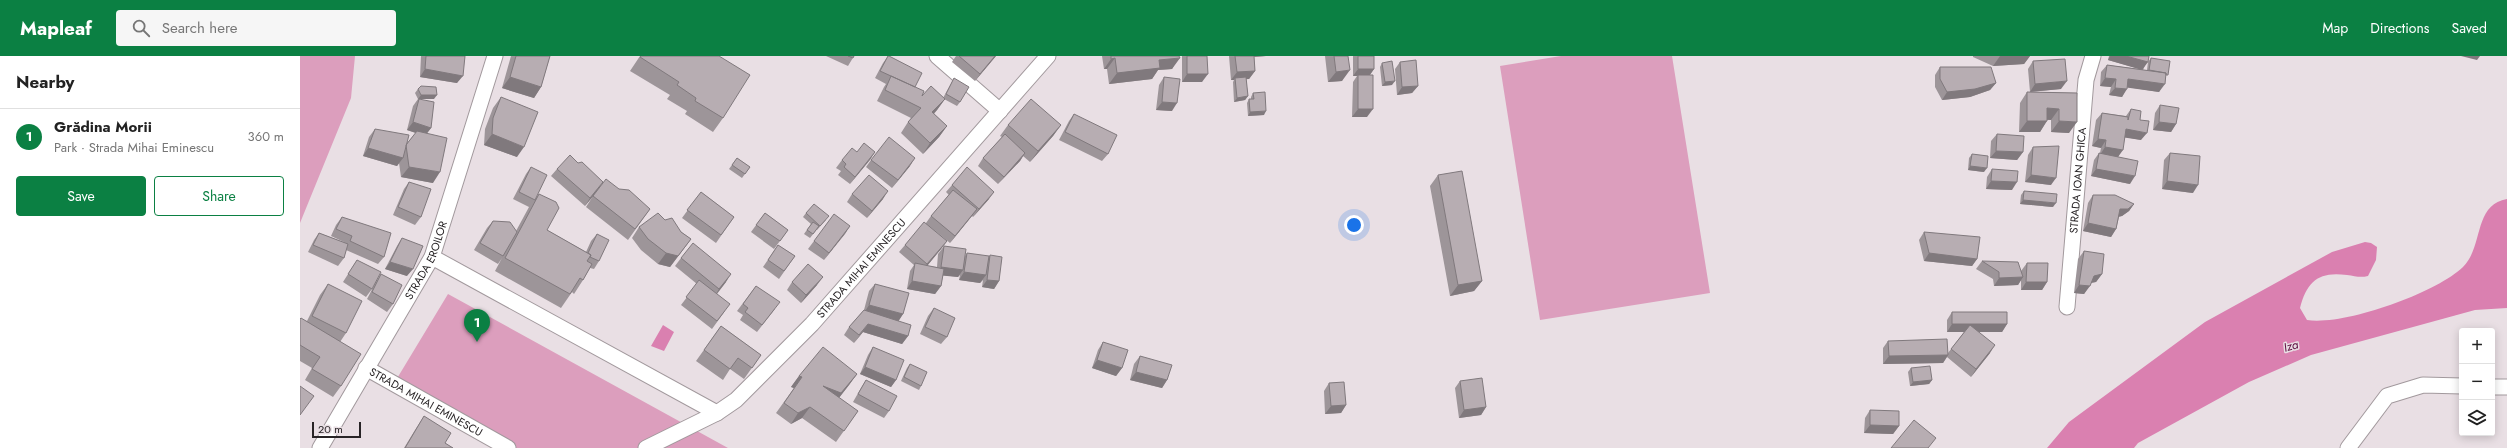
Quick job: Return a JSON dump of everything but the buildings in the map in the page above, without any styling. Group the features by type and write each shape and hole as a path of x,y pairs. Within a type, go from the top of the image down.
{"street":[{"name":"STRADA EROILOR","path":"320,448 432,258 495,56"},
{"path":"937,56 1000,111"},
{"name":"STRADA MIHAI EMINESCU","path":"646,448 717,413 736,400 812,324 1048,56"},
{"name":"STRADA IOAN GHICA","path":"2067,307 2086,80 2093,56"},
{"path":"432,258 717,413"},
{"name":"STRADA MIHAI EMINESCU","path":"366,368 508,448"},
{"path":"2348,448 2387,396 2423,385 2459,386"},
{"path":"2495,387 2507,387"}],"shaded area":[{"path":"300,56 355,56 351,98 300,223"},
{"path":"1561,56 1672,56 1710,293 1540,320 1500,66"},
{"path":"448,294 728,448 500,448 390,390"}],"water":[{"name":"Iza","path":"2507,199 2507,308 2475,310 2311,355 2249,382 2138,443 2134,448 2047,448 2069,422 2205,322 2332,252 2365,242 2371,243 2377,247 2376,260 2368,276 2360,277 2337,274 2329,275 2316,280 2311,285 2306,291 2300,308 2307,320 2323,321 2366,313 2412,297 2432,287 2450,277 2463,267 2470,258 2480,227 2489,209 2496,203"},
{"path":"663,325 674,332 664,351 651,346"}],"place":[{"name":"Grădina Morii","path":"477,342"}]}
